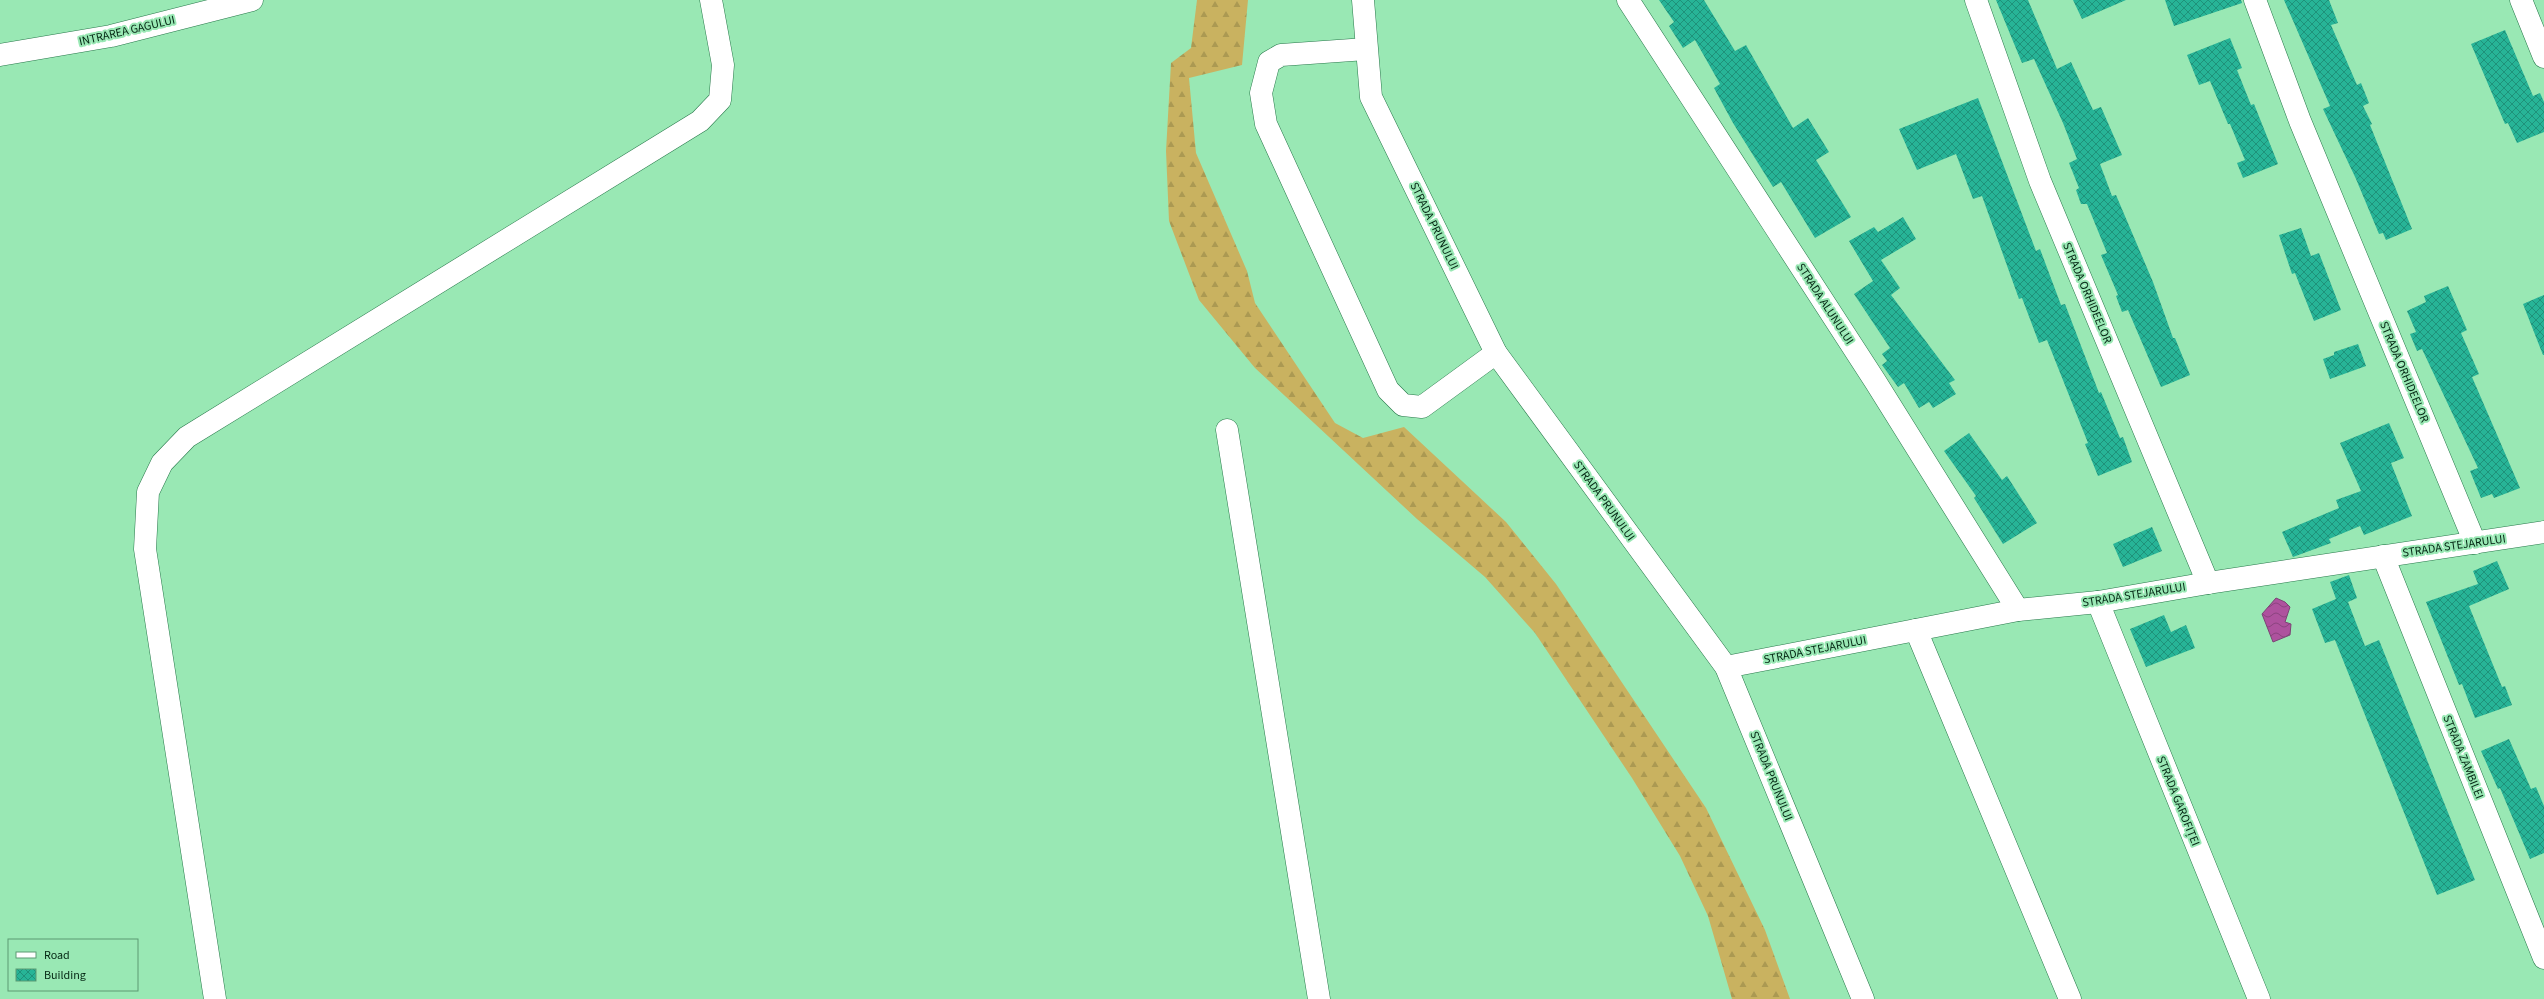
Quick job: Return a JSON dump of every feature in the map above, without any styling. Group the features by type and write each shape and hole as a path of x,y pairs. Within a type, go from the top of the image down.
{"street":[{"name":"INTRAREA GAGULUI","path":"0,55 110,36 252,0"},
{"path":"215,999 145,549 148,492 162,462 187,437 700,121 720,100 724,65 711,0"},
{"name":"STRADA PRUNULUI","path":"1363,0 1371,97 1496,353 1726,667 1863,999"},
{"name":"STRADA ALUNULUI","path":"1628,0 1875,381 2018,610"},
{"name":"STRADA ORHIDEELOR","path":"1976,0 2040,181 2208,583"},
{"name":"STRADA ORHIDEELOR","path":"2255,0 2300,121 2475,543"},
{"path":"2521,0 2544,57"},
{"path":"1366,49 1281,55 1269,62 1261,93 1266,124 1388,390 1403,405 1422,407 1496,353"},
{"path":"1227,430 1319,999"},
{"name":"STRADA STEJARULUI","path":"1726,667 2018,610 2098,602 2208,583 2544,532"},
{"name":"STRADA ZAMBILEI","path":"2383,556 2544,958"},
{"name":"STRADA GAROFIȚEI","path":"2098,602 2258,999"},
{"path":"1916,630 2070,999"}],"green space":[{"path":"1197,0 1248,0 1242,65 1189,78 1196,153 1247,271 1255,303 1335,423 1363,438 1404,427 1506,522 1556,584 1706,808 1765,930 1790,999 1732,999 1708,916 1680,856 1632,778 1535,633 1485,577 1417,519 1255,368 1199,300 1169,221 1166,151 1171,63 1191,48"}],"water":[{"path":"2276,598 2285,602 2290,607 2285,622 2291,624 2290,635 2273,642 2262,614"}],"building":[{"path":"1659,0 1704,0 1735,51 1746,45 1793,128 1808,118 1829,152 1816,160 1851,217 1815,238 1781,182 1773,187 1733,123 1714,88 1720,84 1695,40 1683,48 1669,26 1674,22"},
{"path":"1996,0 2028,0 2057,69 2071,62 2093,110 2101,107 2122,155 2100,164 2112,196 2116,195 2153,282 2173,338 2175,338 2190,375 2161,387 2128,310 2122,312 2116,296 2118,295 2101,255 2107,253 2087,204 2081,204 2076,190 2079,188 2069,163 2077,159 2063,123 2034,59 2022,63"},
{"path":"2073,0 2126,0 2082,19"},
{"path":"2165,0 2241,0 2242,3 2174,26"},
{"path":"2284,0 2329,0 2338,23 2331,25 2357,85 2361,83 2369,103 2363,106 2372,124 2370,125 2412,229 2386,240 2383,233 2379,234 2356,179 2323,109 2330,106"},
{"path":"2505,30 2533,96 2540,93 2544,102 2544,132 2517,143 2508,123 2505,124 2471,44"},
{"path":"2230,38 2242,68 2237,70 2251,105 2254,104 2278,164 2243,178 2237,163 2245,160 2230,124 2228,124 2210,81 2199,85 2187,55"},
{"path":"1978,98 2036,251 2040,249 2061,305 2065,304 2099,393 2101,392 2120,438 2123,437 2132,462 2098,476 2085,444 2088,443 2047,340 2039,343 2022,298 2019,299 1982,196 1973,199 1956,154 1917,170 1899,129"},
{"path":"1903,217 1916,239 1881,260 1900,288 1891,295 1955,380 1949,383 1956,394 1933,408 1929,402 1919,408 1904,383 1898,387 1882,365 1887,361 1882,354 1890,348 1854,294 1873,281 1849,241 1874,227 1878,232"},
{"path":"2301,228 2311,256 2319,253 2341,310 2314,321 2295,273 2292,274 2279,235"},
{"path":"2448,286 2467,330 2461,333 2479,374 2472,377 2520,488 2494,498 2492,494 2481,498 2470,471 2478,468 2422,349 2417,351 2410,334 2416,332 2407,311 2426,302 2424,296"},
{"path":"2544,295 2544,355 2543,355 2523,304"},
{"path":"2358,344 2366,366 2330,379 2323,359 2334,355 2334,352"},
{"path":"2389,423 2404,458 2391,463 2412,516 2364,535 2360,526 2329,539 2331,543 2293,557 2282,532 2339,508 2336,500 2361,491 2340,443"},
{"path":"1969,433 2002,480 2007,476 2037,523 2003,544 1974,498 1976,496 1944,451"},
{"path":"2152,527 2162,551 2123,567 2113,544"},
{"path":"2497,561 2509,589 2469,606 2502,687 2505,686 2512,705 2475,718 2462,684 2459,685 2426,602 2478,584 2473,571"},
{"path":"2349,575 2357,598 2348,602 2365,646 2379,640 2475,880 2437,895 2335,640 2325,643 2312,609 2336,599 2330,582"},
{"path":"2164,615 2171,632 2186,625 2195,648 2146,667 2130,629"},
{"path":"2509,739 2531,789 2536,787 2544,806 2544,853 2530,859 2500,788 2498,789 2481,751"}]}
